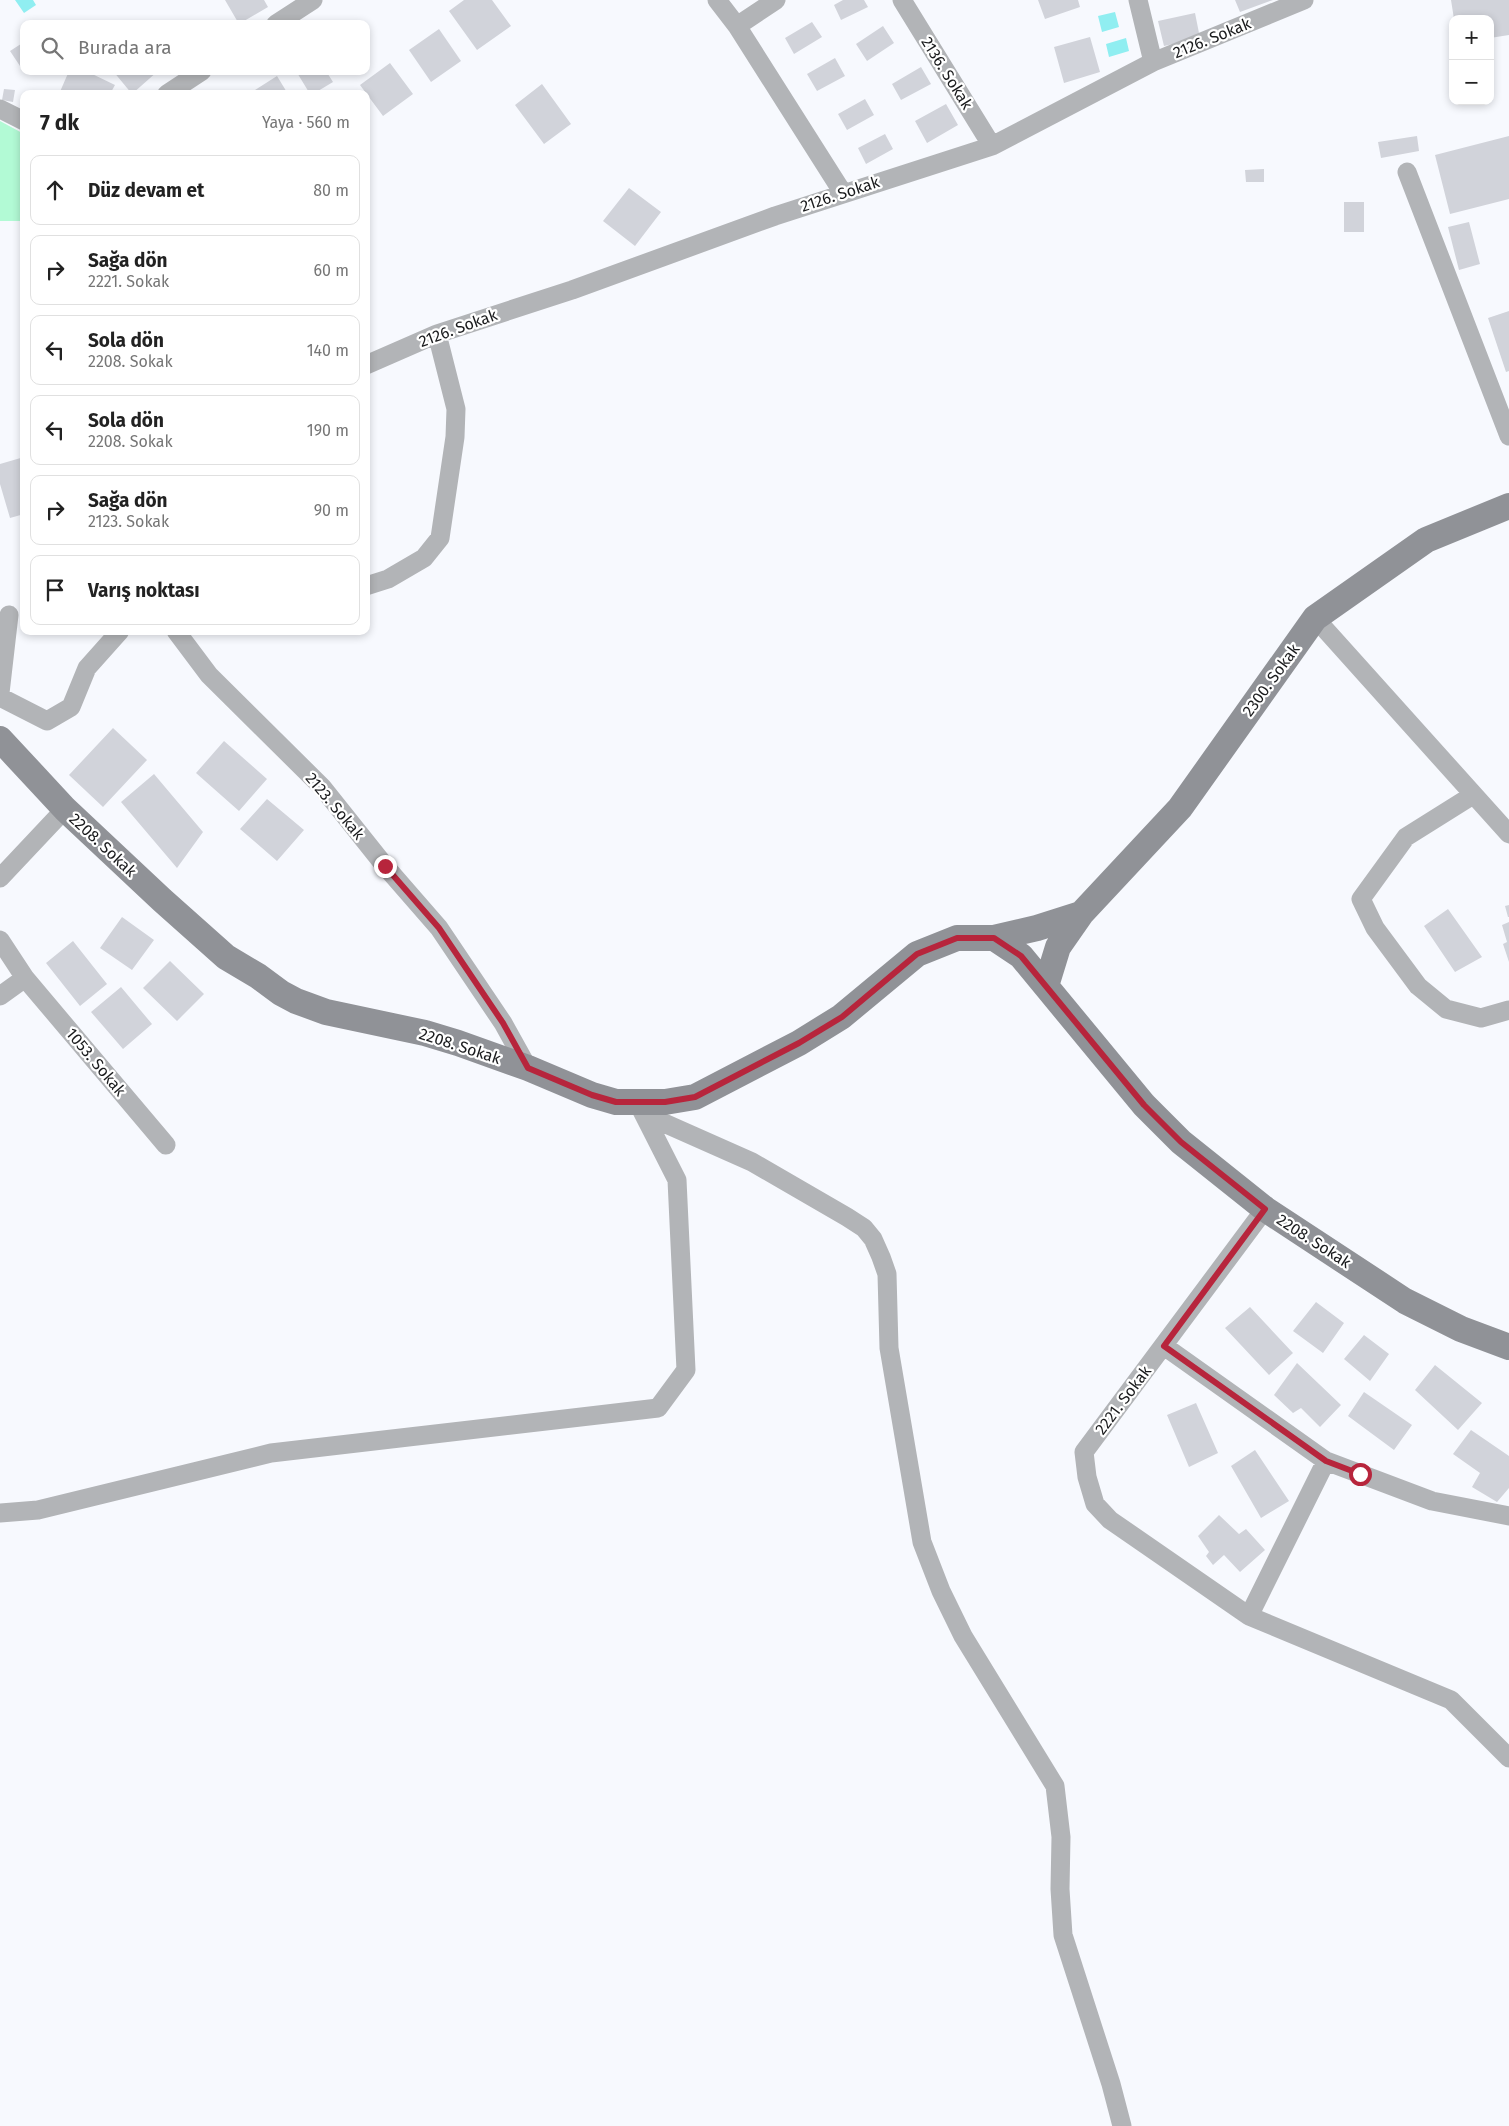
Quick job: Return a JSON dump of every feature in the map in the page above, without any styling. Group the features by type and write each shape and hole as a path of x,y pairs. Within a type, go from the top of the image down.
{"street":[{"path":"717,0 737,26 842,193"},
{"path":"737,26 776,0"},
{"name":"2136. Sokak","path":"902,0 992,146"},
{"path":"1138,0 1153,62"},
{"name":"2126. Sokak","path":"370,363 437,334 572,290 842,193 992,146 1153,62 1304,0"},
{"path":"282,20 309,1"},
{"path":"173,90 196,75"},
{"path":"0,109 20,119"},
{"path":"1407,172 1509,436"},
{"path":"370,585 388,579 424,558 440,538 455,437 456,409 437,334"},
{"name":"2300. Sokak","path":"1033,970 1058,947 1081,914 1180,808 1315,618 1426,540 1509,506"},
{"path":"9,615 0,695 47,721 71,706 86,668 116,635"},
{"path":"1315,618 1509,834"},
{"name":"2123. Sokak","path":"179,635 209,675 322,787 385,866 439,928 503,1023 528,1068"},
{"name":"2208. Sokak","path":"0,739 65,809 162,900 226,957 258,976 281,993 296,1001 326,1012 425,1033 458,1043 528,1068 592,1095 616,1102 665,1102 695,1097 799,1043 842,1017 917,954 957,938 994,938 1033,970 1144,1105 1181,1142 1265,1209 1405,1302 1461,1329 1509,1347"},
{"path":"1473,796 1406,837 1360,899 1375,928 1418,986 1446,1010 1481,1018 1509,1011"},
{"path":"0,878 65,809"},
{"path":"994,938 1037,928 1081,914"},
{"path":"1033,970 1037,928"},
{"name":"1053. Sokak","path":"0,940 25,978 166,1145"},
{"path":"0,996 25,978"},
{"path":"0,1512 38,1510 271,1453 658,1408 686,1370 677,1180 638,1103"},
{"path":"638,1103 655,1119 752,1162 847,1217 864,1228 881,1257 887,1274 889,1348 922,1542 941,1591 963,1636 1055,1786 1061,1837 1060,1889 1063,1935 1111,2084 1122,2126"},
{"name":"2221. Sokak","path":"1249,1616 1110,1520 1095,1504 1087,1477 1084,1452 1265,1209"},
{"path":"1164,1346 1326,1461 1432,1501 1509,1516"},
{"path":"1326,1461 1249,1616 1451,1700 1509,1758"}],"green space":[{"path":"0,121 20,132 20,221 0,221"}],"water":[{"path":"15,0 33,0 36,5 24,13"},
{"path":"1115,12 1119,27 1102,32 1098,16"},
{"path":"1126,38 1129,51 1109,57 1106,44"}],"building":[{"path":"225,0 264,0 268,7 246,20 237,20"},
{"path":"464,0 492,0 511,26 477,50 449,11"},
{"path":"843,0 864,0 868,7 841,20 834,5"},
{"path":"1038,0 1078,0 1080,7 1045,19"},
{"path":"1235,0 1273,0 1240,12"},
{"path":"1451,0 1509,0 1509,35 1494,37 1494,15 1453,15"},
{"path":"1195,13 1200,38 1164,46 1158,21"},
{"path":"812,22 822,37 794,54 785,38"},
{"path":"883,26 894,43 867,61 856,44"},
{"path":"439,29 461,61 431,82 409,50"},
{"path":"1090,37 1100,72 1064,83 1054,47"},
{"path":"20,45 20,66 10,51"},
{"path":"835,58 845,76 817,91 807,74"},
{"path":"390,63 413,94 383,116 370,98 370,90 364,90 360,85"},
{"path":"921,67 931,84 901,100 892,84"},
{"path":"67,75 94,75 115,85 112,90 61,90"},
{"path":"116,75 153,75 137,90 129,90"},
{"path":"298,75 329,75 333,82 320,90 308,90"},
{"path":"277,76 286,90 255,90"},
{"path":"542,84 571,124 544,144 515,105"},
{"path":"4,89 15,90 13,102 2,100"},
{"path":"865,99 874,115 847,130 838,114"},
{"path":"946,104 958,125 927,143 915,121"},
{"path":"885,134 893,149 866,164 858,148"},
{"path":"1417,136 1419,151 1381,158 1378,142"},
{"path":"1509,136 1509,199 1450,214 1435,155"},
{"path":"1264,169 1264,182 1246,182 1245,170"},
{"path":"629,188 661,212 635,246 603,221"},
{"path":"1344,202 1364,202 1364,232 1344,232"},
{"path":"1469,222 1480,264 1459,270 1448,227"},
{"path":"1509,311 1509,371 1506,372 1488,318"},
{"path":"20,458 20,515 10,518 0,484 0,464"},
{"path":"113,728 147,760 103,807 69,775"},
{"path":"224,741 267,779 239,811 196,773"},
{"path":"154,774 203,832 177,868 121,802"},
{"path":"267,799 304,830 277,861 240,829"},
{"path":"1509,905 1509,917 1508,917 1505,906"},
{"path":"1448,909 1482,957 1455,972 1424,926"},
{"path":"122,917 154,940 132,970 100,948"},
{"path":"1509,922 1509,962 1503,944 1507,942 1502,925"},
{"path":"73,941 107,984 80,1006 46,963"},
{"path":"170,961 204,994 177,1021 143,988"},
{"path":"121,987 152,1024 123,1049 91,1012"},
{"path":"1316,1302 1344,1323 1323,1353 1293,1331"},
{"path":"1250,1307 1293,1353 1269,1375 1225,1328"},
{"path":"1364,1335 1389,1354 1370,1381 1344,1359"},
{"path":"1297,1363 1341,1405 1320,1427 1301,1408 1293,1413 1274,1395"},
{"path":"1435,1365 1482,1403 1458,1430 1415,1390"},
{"path":"1364,1392 1412,1425 1394,1450 1348,1416"},
{"path":"1196,1403 1218,1453 1189,1467 1167,1415"},
{"path":"1471,1430 1509,1456 1509,1488 1497,1502 1472,1487 1480,1473 1453,1454"},
{"path":"1255,1450 1289,1501 1261,1518 1231,1466"},
{"path":"1219,1515 1239,1534 1246,1529 1265,1550 1240,1572 1224,1555 1213,1565 1206,1556 1209,1552 1198,1536"}],"route":[{"path":"385,866 439,928 503,1023 528,1068 592,1095 616,1102 665,1102 695,1097 799,1043 842,1017 917,954 957,938 994,938 1021,956 1144,1105 1181,1142 1265,1209 1164,1346 1326,1461 1360,1474"}]}
